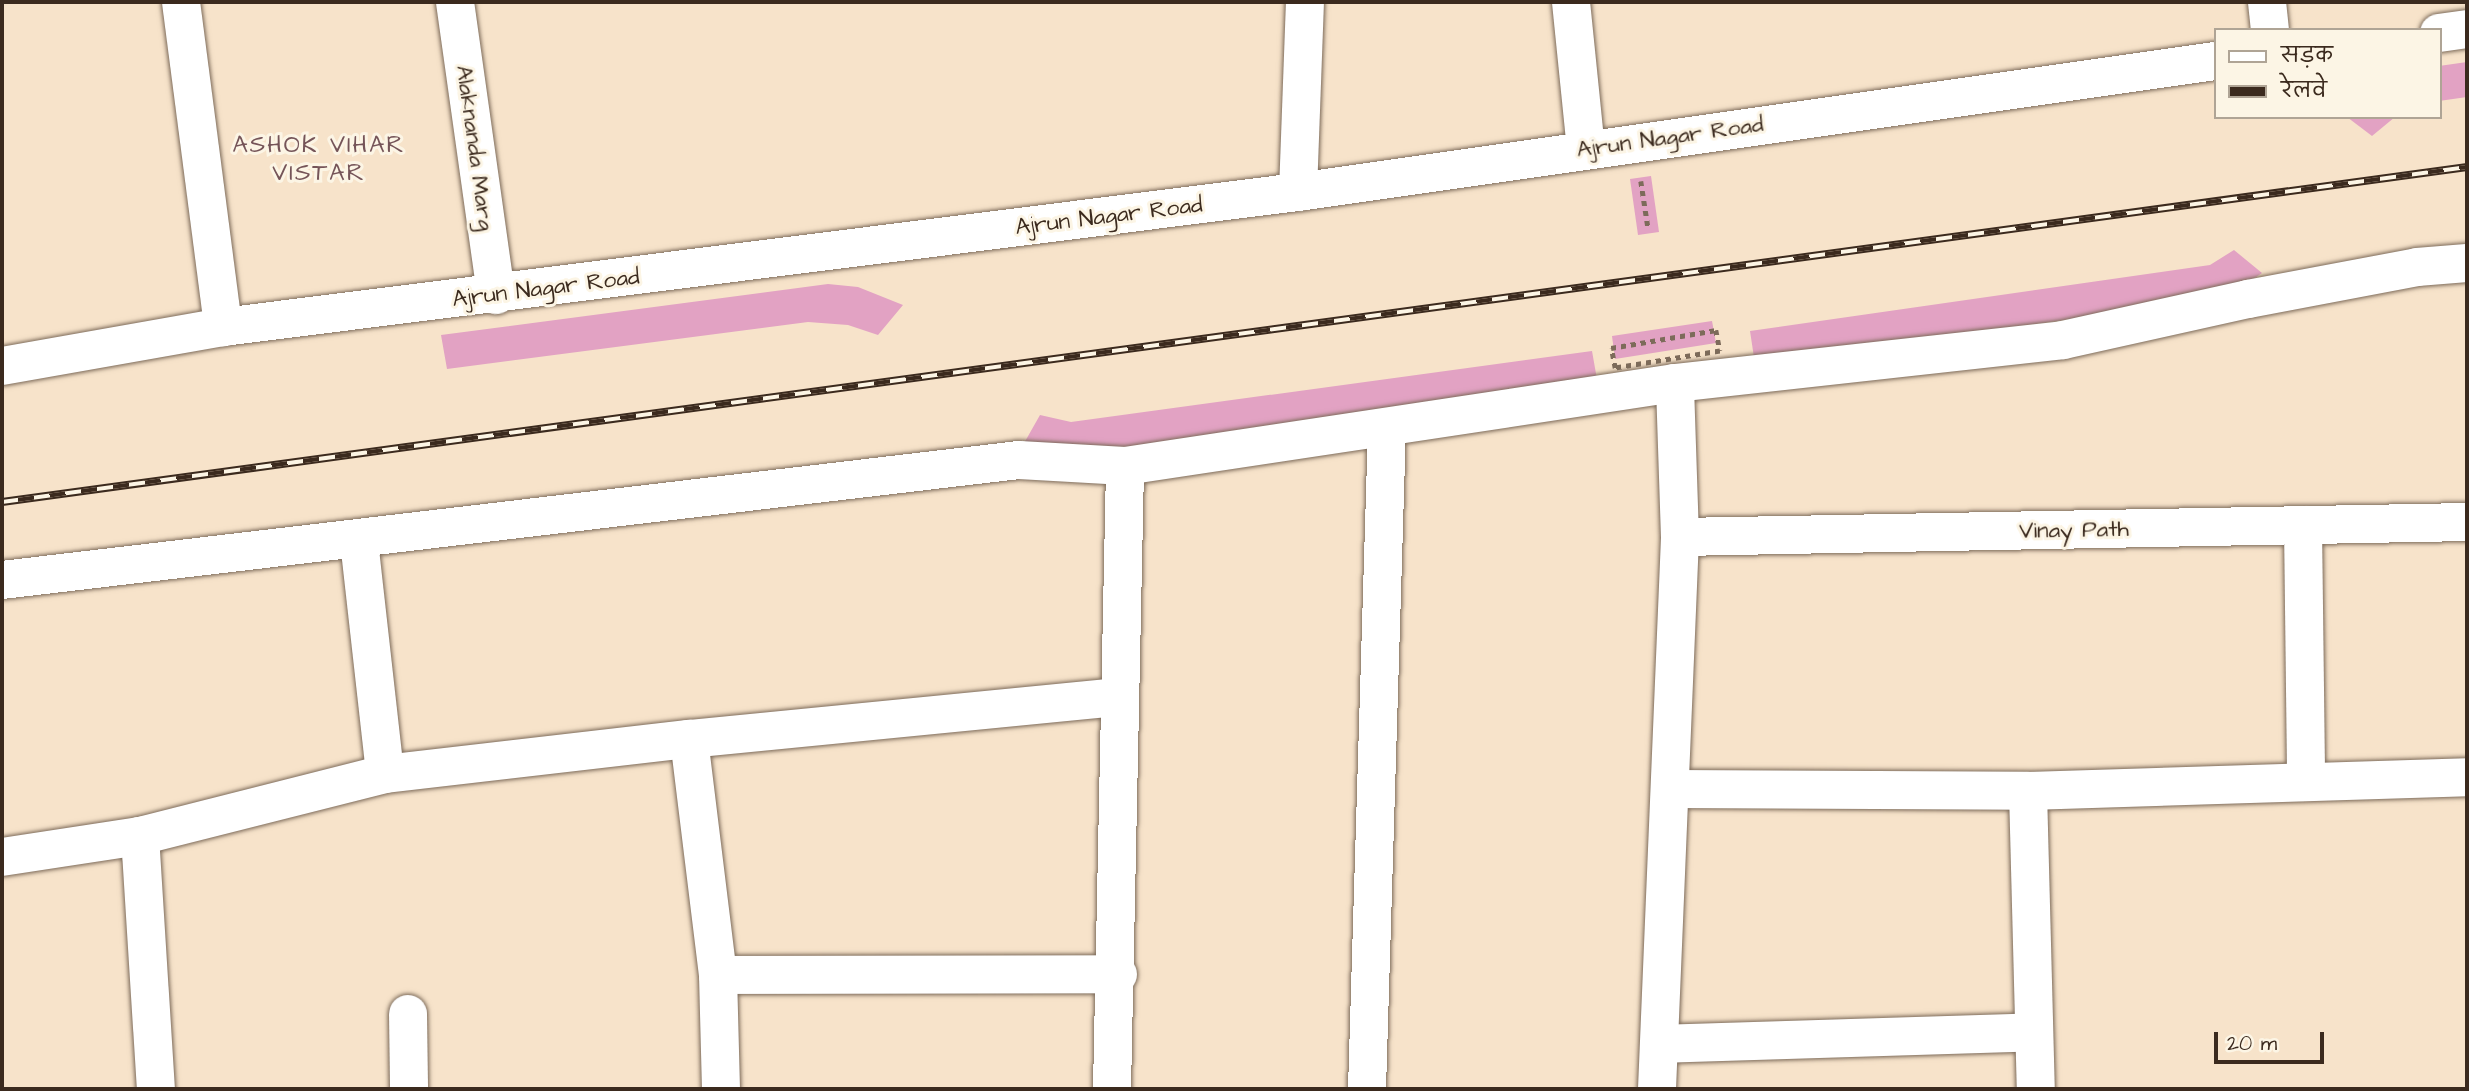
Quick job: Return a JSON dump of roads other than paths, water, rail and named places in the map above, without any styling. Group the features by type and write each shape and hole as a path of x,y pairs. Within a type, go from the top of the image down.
{"street":[{"path":"181,2 223,327"},
{"name":"Alaknanda Marg","path":"455,2 496,295"},
{"path":"1298,192 1305,2"},
{"path":"1571,2 1586,149"},
{"path":"2267,2 2270,28"},
{"path":"2441,33 2467,29"},
{"name":"Ajrun Nagar Road","path":"2,366 223,327 496,295 1298,192 2214,61"},
{"path":"2,580 359,541 1020,460 1125,466 1675,383 2063,340 2261,297 2417,267 2467,263"},
{"path":"1657,1089 1672,789 1680,537 1675,383"},
{"path":"1367,1089 1387,427"},
{"path":"1112,1089 1118,974 1118,697 1125,466"},
{"name":"Vinay Path","path":"1680,537 2467,522"},
{"path":"2303,526 2306,782"},
{"path":"359,541 386,774"},
{"path":"2,857 140,836 386,774 690,739 1118,697"},
{"path":"690,739 719,975 721,1089"},
{"path":"1672,789 2028,791 2467,777"},
{"path":"2028,791 2036,1089"},
{"path":"140,836 156,1089"},
{"path":"719,975 1118,974"},
{"path":"408,1014 409,1089"},
{"path":"1660,1044 2034,1032"}],"railway":[{"path":"2,502 2467,167"}],"district":[{"name":"ASHOK VIHAR VISTAR","path":"319,160"}]}
